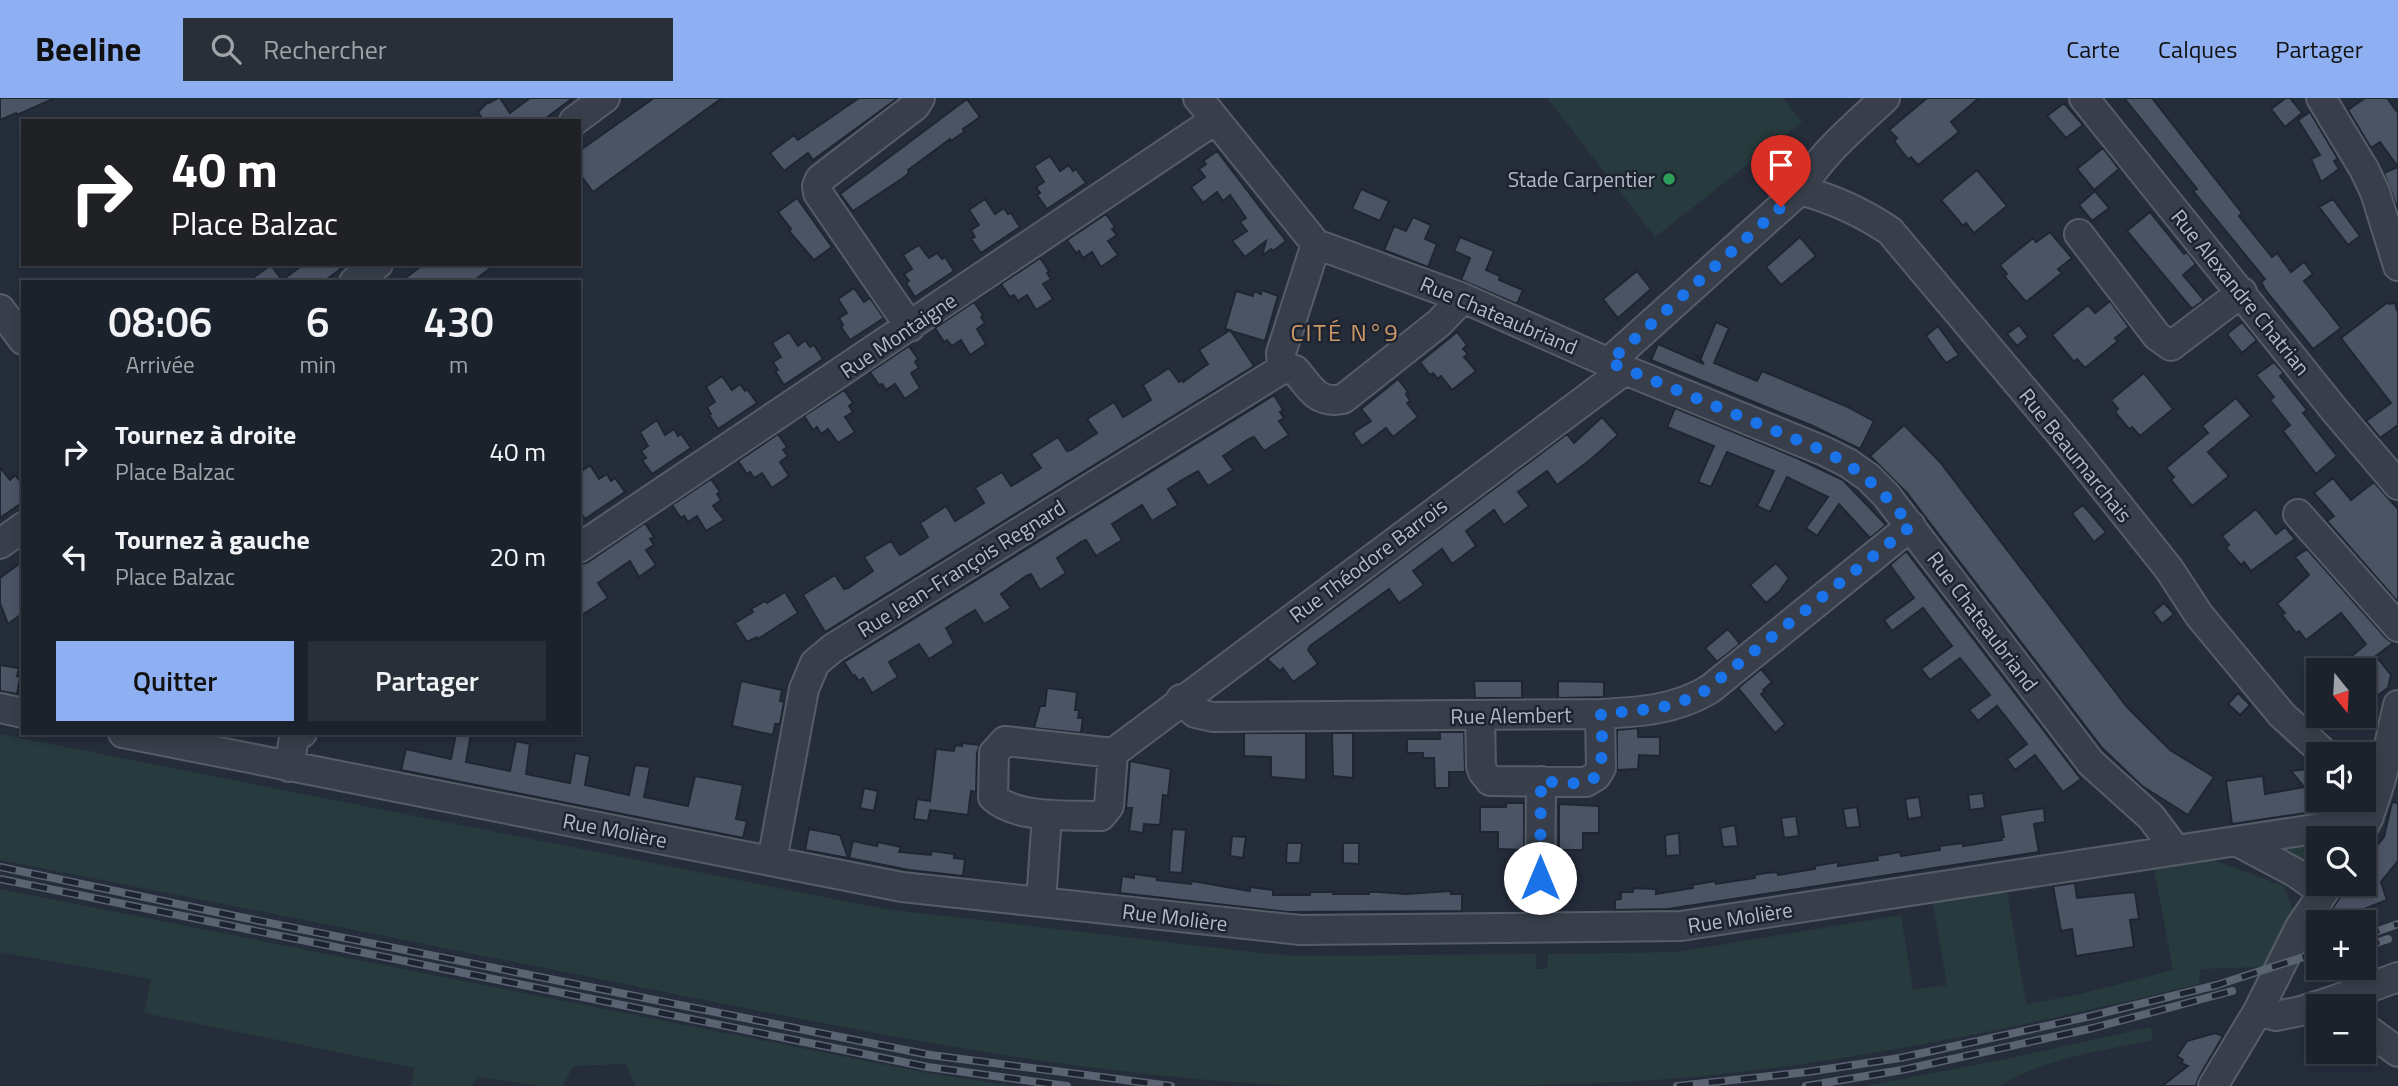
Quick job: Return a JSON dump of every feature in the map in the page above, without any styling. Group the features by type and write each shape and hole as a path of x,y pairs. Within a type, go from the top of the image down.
{"street":[{"path":"577,119 605,98"},
{"path":"910,327 818,193 817,186 820,179 915,106 920,98"},
{"path":"1198,98 1316,244 1281,353 1282,369 1295,370 1320,399 1330,402 1343,399 1439,323 1463,298"},
{"name":"Rue Théodore Barrois","path":"1113,752 1617,366 1800,190 1827,152 1885,98"},
{"name":"Rue Alexandre Chatrian","path":"2084,98 2336,412 2398,485"},
{"path":"2321,98 2370,180 2398,266"},
{"name":"Rue Montaigne","path":"581,547 1215,120"},
{"name":"Rue Beaumarchais","path":"1800,190 1866,215 1890,231 2071,446 2169,569 2199,615 2282,715 2312,742"},
{"path":"2079,234 2157,335 2171,346 2242,292"},
{"name":"Rue Chateaubriand","path":"1316,244 1463,298 1848,463 1877,486 1911,526 2091,762 2151,817 2176,850"},
{"path":"357,280 375,266"},
{"path":"0,309 21,337"},
{"name":"Rue Jean-François Regnard","path":"772,861 804,689 815,663 833,648 1282,369"},
{"path":"2298,514 2398,628"},
{"name":"Rue Alembert","path":"1181,699 1195,713 1213,718 1601,714 1682,703 1704,693 1911,526"},
{"path":"0,544 21,528"},
{"path":"2363,818 2384,768 2398,705"},
{"path":"0,708 21,713"},
{"path":"1480,715 1481,766 1486,777 1495,782 1586,782 1596,776 1601,768 1601,714"},
{"name":"Rue Molière","path":"133,735 902,887 1300,930 1681,926 2334,826 2363,818"},
{"path":"289,767 294,738 299,735"},
{"path":"1005,741 1113,752 1109,806 1101,816 1047,815 1003,807 993,797 994,752 1005,741"},
{"path":"1540,927 1541,781"},
{"path":"1041,902 1047,815"},
{"path":"2236,841 2306,878"},
{"path":"2219,1084 2300,927 2321,896"},
{"path":"2360,994 2398,977"},
{"path":"2258,1011 2276,1016 2306,1010"},
{"path":"2376,1036 2398,1052"}],"shaded area":[{"name":"Stade Carpentier","path":"1547,98 1783,98 1802,122 1655,237"},
{"path":"0,734 885,909 1260,953 1300,956 1536,954 1536,969 1547,969 1548,954 1678,952 1901,915 1913,990 1947,985 1932,897 2006,885 2026,1004 2076,995 2173,970 2153,864 2210,859 2284,886 2295,915 2272,963 2261,967 2200,969 2199,984 2031,1023 1805,1064 1670,1079 1592,1083 1301,1086 1220,1081 1058,1063 898,1037 0,860"},
{"path":"2306,841 2306,862 2278,852 2279,844"},
{"path":"0,889 927,1073 1015,1086 635,1086 626,1064 573,1066 563,1086 541,1086 478,1077 472,1086 411,1086 415,1068 144,1013 151,979 0,952"},
{"path":"2151,1027 2153,1040 2054,1062 1999,1086 1866,1086 2011,1058"}],"building":[{"path":"0,98 55,98 0,120"},
{"path":"500,98 510,113 530,98 573,98 545,119 483,119 478,112"},
{"path":"654,98 722,98 593,192 581,176 581,150"},
{"path":"859,98 898,98 813,160 808,153 784,171 770,153 794,135 798,140"},
{"path":"1927,98 1979,98 1951,122 1959,132 1918,165 1911,157 1908,159 1894,141 1897,138 1889,130"},
{"path":"2124,98 2152,98 2242,213 2239,216 2272,257 2277,253 2291,272 2304,262 2313,274 2304,281 2341,328 2313,349 2266,291 2261,282 2265,279 2193,191 2197,189"},
{"path":"2290,98 2302,113 2285,127 2271,109"},
{"path":"2365,98 2387,98 2398,113 2398,167 2380,142 2371,148 2348,110"},
{"path":"967,99 980,117 963,129 964,132 908,170 909,173 903,178 853,211 840,194"},
{"path":"2064,103 2083,125 2066,138 2047,116"},
{"path":"2310,112 2338,159 2334,161 2339,169 2321,182 2311,159 2320,155 2298,120"},
{"path":"2103,148 2119,169 2094,190 2077,169"},
{"path":"1217,151 1286,241 1273,251 1271,249 1262,256 1266,241 1245,257 1232,241 1247,231 1240,222 1246,218 1230,195 1223,201 1217,192 1203,203 1191,187 1205,177 1199,169 1206,164 1203,161"},
{"path":"1050,156 1060,171 1069,165 1073,171 1076,169 1086,183 1047,209 1037,195 1040,193 1036,187 1044,182 1034,166"},
{"path":"2398,167 2398,210 2384,173"},
{"path":"1977,170 2007,206 1974,233 1966,223 1963,226 1941,200"},
{"path":"1361,189 1389,201 1380,221 1352,209"},
{"path":"2095,191 2109,208 2092,221 2079,205"},
{"path":"797,198 832,247 814,260 789,231 791,229 778,212"},
{"path":"985,199 995,214 1004,208 1008,214 1011,213 1020,227 981,253 971,239 975,237 971,230 979,225 969,210"},
{"path":"2333,199 2360,236 2348,245 2319,207"},
{"path":"2150,212 2184,254 2187,252 2196,264 2183,275 2204,300 2192,309 2127,231"},
{"path":"1106,214 1117,235 1108,241 1118,255 1101,267 1092,252 1083,258 1067,240"},
{"path":"1413,217 1431,225 1425,239 1437,244 1428,267 1384,250 1394,226 1406,231"},
{"path":"2050,232 2072,258 2058,269 2062,273 2026,302 2004,276 2007,274 2000,265 2033,238 2036,242"},
{"path":"1460,237 1494,251 1486,270 1500,276 1499,280 1523,290 1517,304 1461,280 1470,258 1454,251"},
{"path":"1800,237 1816,256 1781,285 1766,267"},
{"path":"919,245 929,258 937,253 942,259 945,257 954,271 915,297 904,274 912,269 903,255"},
{"path":"1040,258 1051,279 1043,284 1053,299 1036,310 1027,295 1018,301 1014,295 1010,297 1001,284"},
{"path":"270,266 282,280 250,280"},
{"path":"301,266 344,266 326,280 282,280"},
{"path":"421,266 493,266 475,280 403,280"},
{"path":"1637,271 1651,289 1618,318 1603,299"},
{"path":"854,288 864,302 870,298 884,318 850,340 841,327 843,325 839,318 847,313 838,299"},
{"path":"1262,290 1278,296 1265,341 1231,331 1254,366 825,632 803,595 835,575 844,589 848,588 873,571 864,557 891,541 900,555 904,553 928,537 920,523 946,506 955,521 984,503 975,488 1002,472 1011,486 1041,468 1031,454 1058,437 1067,451 1071,450 1097,433 1087,419 1114,402 1123,417 1127,415 1151,400 1143,385 1169,368 1179,382 1183,382 1208,364 1199,350 1230,330 1225,329 1236,291 1253,296 1254,291 1261,294"},
{"path":"2110,301 2129,327 2115,338 2118,341 2085,368 2077,359 2074,362 2052,335 2088,305 2095,313"},
{"path":"974,302 983,315 981,317 985,323 977,329 986,344 970,355 961,340 952,346 947,340 944,342 935,328"},
{"path":"2388,302 2395,303 2398,313 2398,425 2380,438 2366,421 2391,403 2341,338"},
{"path":"1716,322 1729,328 1714,363 1757,381 1762,371 1848,407 1874,421 1860,449 1813,426 1651,360 1658,344 1704,364 1696,355 1701,358"},
{"path":"2242,322 2257,340 2242,353 2227,334"},
{"path":"2019,325 2028,337 2017,346 2007,334"},
{"path":"1938,326 1959,355 1946,363 1926,336"},
{"path":"789,332 798,346 805,340 810,347 814,345 823,359 784,385 773,362 781,357 772,343"},
{"path":"1457,332 1467,345 1463,349 1468,354 1464,357 1476,371 1452,390 1441,376 1438,379 1433,373 1430,375 1420,362"},
{"path":"909,346 918,359 915,362 919,368 911,373 920,388 905,399 895,384 886,390 870,372"},
{"path":"2274,362 2284,373 2280,376 2307,410 2303,413 2337,456 2316,474 2283,431 2290,425 2270,400 2274,397 2256,375"},
{"path":"2144,373 2173,409 2140,436 2132,427 2129,429 2115,412 2118,409 2111,400"},
{"path":"722,376 732,390 740,384 745,391 747,389 757,403 718,429 709,415 711,414 707,407 715,402 706,387"},
{"path":"1398,379 1408,392 1406,394 1410,401 1407,403 1418,417 1393,437 1386,428 1362,446 1353,433 1371,421 1361,409"},
{"path":"844,390 853,403 849,406 853,412 845,417 855,432 838,443 828,429 821,434 817,427 813,430 804,416"},
{"path":"1274,395 1283,410 1280,412 1284,418 1279,421 1289,435 1264,451 1254,437 1249,439 1223,456 1233,470 1208,486 1198,471 1182,480 1168,489 1178,505 1152,521 1142,505 1112,524 1122,540 1096,556 1086,540 1081,542 1057,558 1066,573 1040,590 1031,574 1026,576 1001,594 1011,608 984,624 975,610 960,619 946,628 954,643 929,659 919,644 889,662 898,677 872,693 863,678 859,681 853,676 844,662"},
{"path":"2236,398 2251,416 2208,452 2229,476 2192,506 2171,480 2174,477 2166,468 2208,433 2202,426"},
{"path":"1675,408 1797,458 1843,480 1886,525 1870,538 1839,504 1817,536 1806,528 1828,497 1787,477 1770,512 1757,506 1774,471 1727,452 1711,487 1698,482 1714,446 1667,427"},
{"path":"1602,417 1618,435 1590,460 1557,485 1547,471 1518,492 1529,506 1504,525 1494,510 1466,531 1476,546 1452,564 1442,549 1413,571 1424,585 1412,594 1399,603 1389,589 1310,646 1308,650 1318,664 1293,682 1283,668 1280,671 1267,659 1567,434 1574,443"},
{"path":"657,420 665,435 674,429 691,448 652,474 642,460 646,458 641,451 648,446 640,432"},
{"path":"1904,425 1940,462 2127,707 2170,750 2214,777 2188,815 2142,786 2102,748 1907,493 1870,456"},
{"path":"778,434 787,447 783,450 788,456 780,462 789,476 772,488 762,473 754,478 750,472 747,474 738,461"},
{"path":"590,465 599,479 607,474 611,481 615,478 625,492 585,519 581,513 581,472"},
{"path":"0,467 10,480 15,475 21,482 21,503 0,518"},
{"path":"2333,478 2351,500 2374,482 2398,509 2398,602 2327,521 2334,516 2314,493"},
{"path":"711,479 720,492 717,494 721,500 713,506 724,520 706,531 697,516 688,522 684,516 681,518 672,505"},
{"path":"2083,505 2106,532 2094,542 2072,513"},
{"path":"2256,509 2276,534 2285,527 2295,539 2251,571 2244,562 2241,565 2226,548 2229,545 2222,536"},
{"path":"645,523 654,537 650,539 654,545 646,550 656,565 639,577 630,561 598,583 608,598 581,616 581,564"},
{"path":"2307,549 2393,643 2376,656 2391,675 2388,688 2376,696 2376,658 2349,658 2366,644 2341,613 2306,640 2299,631 2296,633 2282,615 2285,613 2277,604 2309,575 2295,557"},
{"path":"1906,551 2081,779 2063,792 2035,755 2015,770 2007,759 2027,744 1997,706 1978,721 1969,710 1990,695 1960,658 1930,680 1921,669 1952,646 1923,608 1892,631 1884,620 1914,598 1890,565"},
{"path":"21,562 21,614 8,624 0,603 0,578"},
{"path":"1776,563 1789,578 1779,592 1766,603 1750,585"},
{"path":"785,592 798,613 758,639 757,637 747,642 735,623 753,612 751,609"},
{"path":"2164,603 2174,614 2162,624 2153,612"},
{"path":"1728,629 1740,644 1717,662 1705,648"},
{"path":"0,665 19,668 17,694 0,691"},
{"path":"1761,669 1772,682 1761,694 1785,724 1775,733 1738,688"},
{"path":"741,681 782,690 780,701 784,702 780,724 775,724 773,735 732,726"},
{"path":"1474,681 1522,681 1522,698 1475,698"},
{"path":"1558,681 1604,682 1604,697 1558,698"},
{"path":"1047,688 1077,692 1075,710 1079,710 1078,718 1083,718 1081,733 1034,728 1040,706 1045,706"},
{"path":"2238,693 2250,705 2240,715 2228,704"},
{"path":"1638,728 1638,737 1660,737 1660,756 1639,755 1638,769 1617,770 1617,730"},
{"path":"1440,732 1464,732 1465,772 1449,772 1449,788 1435,788 1434,758 1423,758 1423,753 1407,753 1407,739 1440,739"},
{"path":"1244,733 1306,733 1306,780 1271,777 1271,757 1244,756"},
{"path":"1332,733 1353,733 1353,778 1333,776"},
{"path":"456,735 471,735 466,762 510,771 516,741 530,744 526,774 570,783 575,753 590,756 585,785 629,795 635,765 650,767 644,797 688,806 695,776 743,785 736,819 747,821 743,838 401,770 406,749 451,759"},
{"path":"962,743 980,745 977,753 976,792 971,791 968,815 930,810 928,821 914,819 917,799 930,801 936,749 954,751 955,745 962,746"},
{"path":"1130,761 1171,769 1168,796 1163,795 1160,825 1144,824 1143,833 1129,831 1132,808 1126,808"},
{"path":"2306,769 2306,812 2312,812 2232,824 2226,781 2263,776 2265,794 2304,787 2291,771"},
{"path":"864,788 878,791 874,811 860,808"},
{"path":"1983,793 1985,808 1970,810 1968,795"},
{"path":"1919,797 1922,817 1908,819 1905,799"},
{"path":"2392,802 2398,803 2398,861 2381,882 2387,900 2362,910 2331,910 2341,896 2376,896 2376,847 2384,837"},
{"path":"1506,803 1524,803 1524,850 1498,849 1498,832 1480,832 1480,807 1506,807"},
{"path":"1559,804 1599,806 1599,833 1583,833 1583,850 1559,850"},
{"path":"1857,807 1860,827 1846,828 1843,809"},
{"path":"2044,808 2045,822 2034,824 2039,852 1668,909 1615,910 1615,900 1621,899 1621,892 1633,892 1633,888 1656,889 1656,894 1693,888 1692,885 1715,881 1716,884 1755,878 1754,875 1766,873 1777,872 1778,875 1838,862 1838,866 1878,860 1877,856 1900,852 1901,856 1940,850 1939,846 1963,843 1963,846 2002,840 2001,837 2004,837 2000,815"},
{"path":"1796,816 1799,836 1784,838 1781,818"},
{"path":"1735,825 1738,846 1723,847 1720,828"},
{"path":"809,829 840,835 848,858 805,850"},
{"path":"1172,829 1186,830 1182,873 1169,872"},
{"path":"1679,833 1680,855 1666,856 1665,835"},
{"path":"1232,836 1246,837 1243,858 1230,856"},
{"path":"853,841 877,846 878,842 901,847 899,852 931,855 932,851 954,854 954,858 965,859 963,876 909,870 849,858"},
{"path":"1287,843 1302,843 1300,863 1286,863"},
{"path":"1343,843 1359,843 1359,864 1343,863"},
{"path":"1134,874 1157,877 1157,880 1191,884 1192,881 1250,891 1250,887 1273,890 1273,895 1310,895 1310,892 1406,894 1451,891 1451,894 1462,894 1462,911 1288,912 1120,893 1122,876 1134,878"},
{"path":"2075,883 2077,898 2135,892 2139,919 2130,920 2134,947 2076,956 2072,929 2061,931 2053,886"},
{"path":"2215,1033 2223,1036 2196,1086 2162,1086 2188,1066 2181,1063 2183,1060 2177,1056 2187,1041"}],"railway":[{"path":"0,867 930,1055 1171,1086"},
{"path":"0,879 928,1067 1067,1086"},
{"path":"2376,932 2398,924"},
{"path":"2376,943 2388,939"},
{"path":"1677,1086 1807,1072 1900,1058 2217,985 2306,956"},
{"path":"1806,1086 1902,1070 2093,1028 2232,991"}],"place":[{"name":"Stade Carpentier","path":"1669,179"}],"district":[{"name":"CITÉ N°9","path":"1345,332"}],"route":[{"path":"1540,878 1541,781 1586,782 1596,776 1601,768 1601,714 1628,713 1682,703 1710,689 1911,526 1886,495 1868,477 1848,463 1609,362 1781,207"}]}
